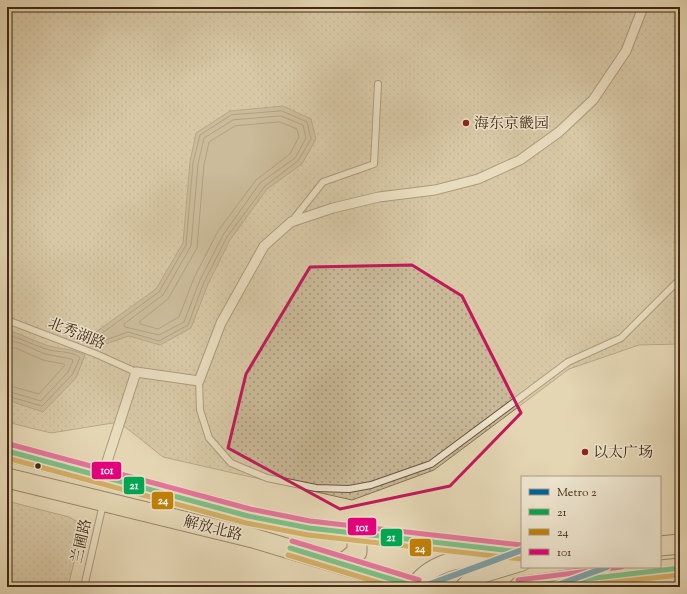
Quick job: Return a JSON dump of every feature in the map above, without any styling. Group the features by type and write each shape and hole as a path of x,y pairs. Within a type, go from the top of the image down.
{"main road":[{"name":"解放北路","path":"7,451 248,516 309,528 456,546 521,552"},
{"name":"解放北路","path":"7,478 253,538 338,563 390,583 415,587"},
{"path":"338,563 346,561 357,552 357,540 352,534"},
{"path":"661,546 680,544"},
{"path":"415,587 423,575 446,563 473,559 521,556"},
{"path":"471,583 521,562"},
{"path":"519,587 575,579 680,568"}],"street":[{"path":"102,477 136,372 199,381 221,323 264,246 291,222 333,208 399,194 434,190 478,179 520,160 559,132 593,100 626,51 643,7"}],"lane":[{"path":"291,222 323,182 374,164 378,84"},
{"path":"199,381 200,410 209,438 231,463 268,478 316,488 349,489 371,485 431,464 568,362 621,338 680,279"},
{"name":"北秀湖路","path":"7,320 96,354 136,372"},
{"name":"兰圃路","path":"84,587 104,501"}],"highlighted area":[{"path":"412,265 462,296 521,413 450,486 340,509 228,448 246,374 310,267"}],"shaded area":[{"path":"7,7 680,7 680,344 639,345 569,369 434,470 352,500 163,457 119,422 51,433 7,422"},
{"path":"7,501 69,517 83,525 68,587 7,587"}],"water":[{"path":"283,106 311,119 316,139 302,164 267,189 230,240 208,284 191,328 160,345 129,336 97,347 82,342 156,289 183,243 190,162 196,133 230,111"},
{"path":"7,330 49,346 72,350 85,355 76,378 43,412 7,400"}],"metro line":[{"name":"2","path":"422,587 521,550"},
{"name":"2","path":"552,587 604,568"}],"transit line":[{"name":"101","path":"9,444 250,509 310,521 521,545"},
{"name":"21","path":"7,451 248,516 309,528 521,552"},
{"name":"24","path":"7,458 246,523 308,535 521,559"},
{"name":"101","path":"292,541 419,580"},
{"name":"21","path":"290,548 417,587"},
{"name":"24","path":"288,555 393,587"},
{"name":"101","path":"518,580 614,568"},
{"name":"21","path":"519,587 680,568"},
{"name":"24","path":"568,587 680,575"}],"place":[{"name":"海东京畿园","path":"466,123"},
{"name":"以太广场","path":"585,452"}]}
